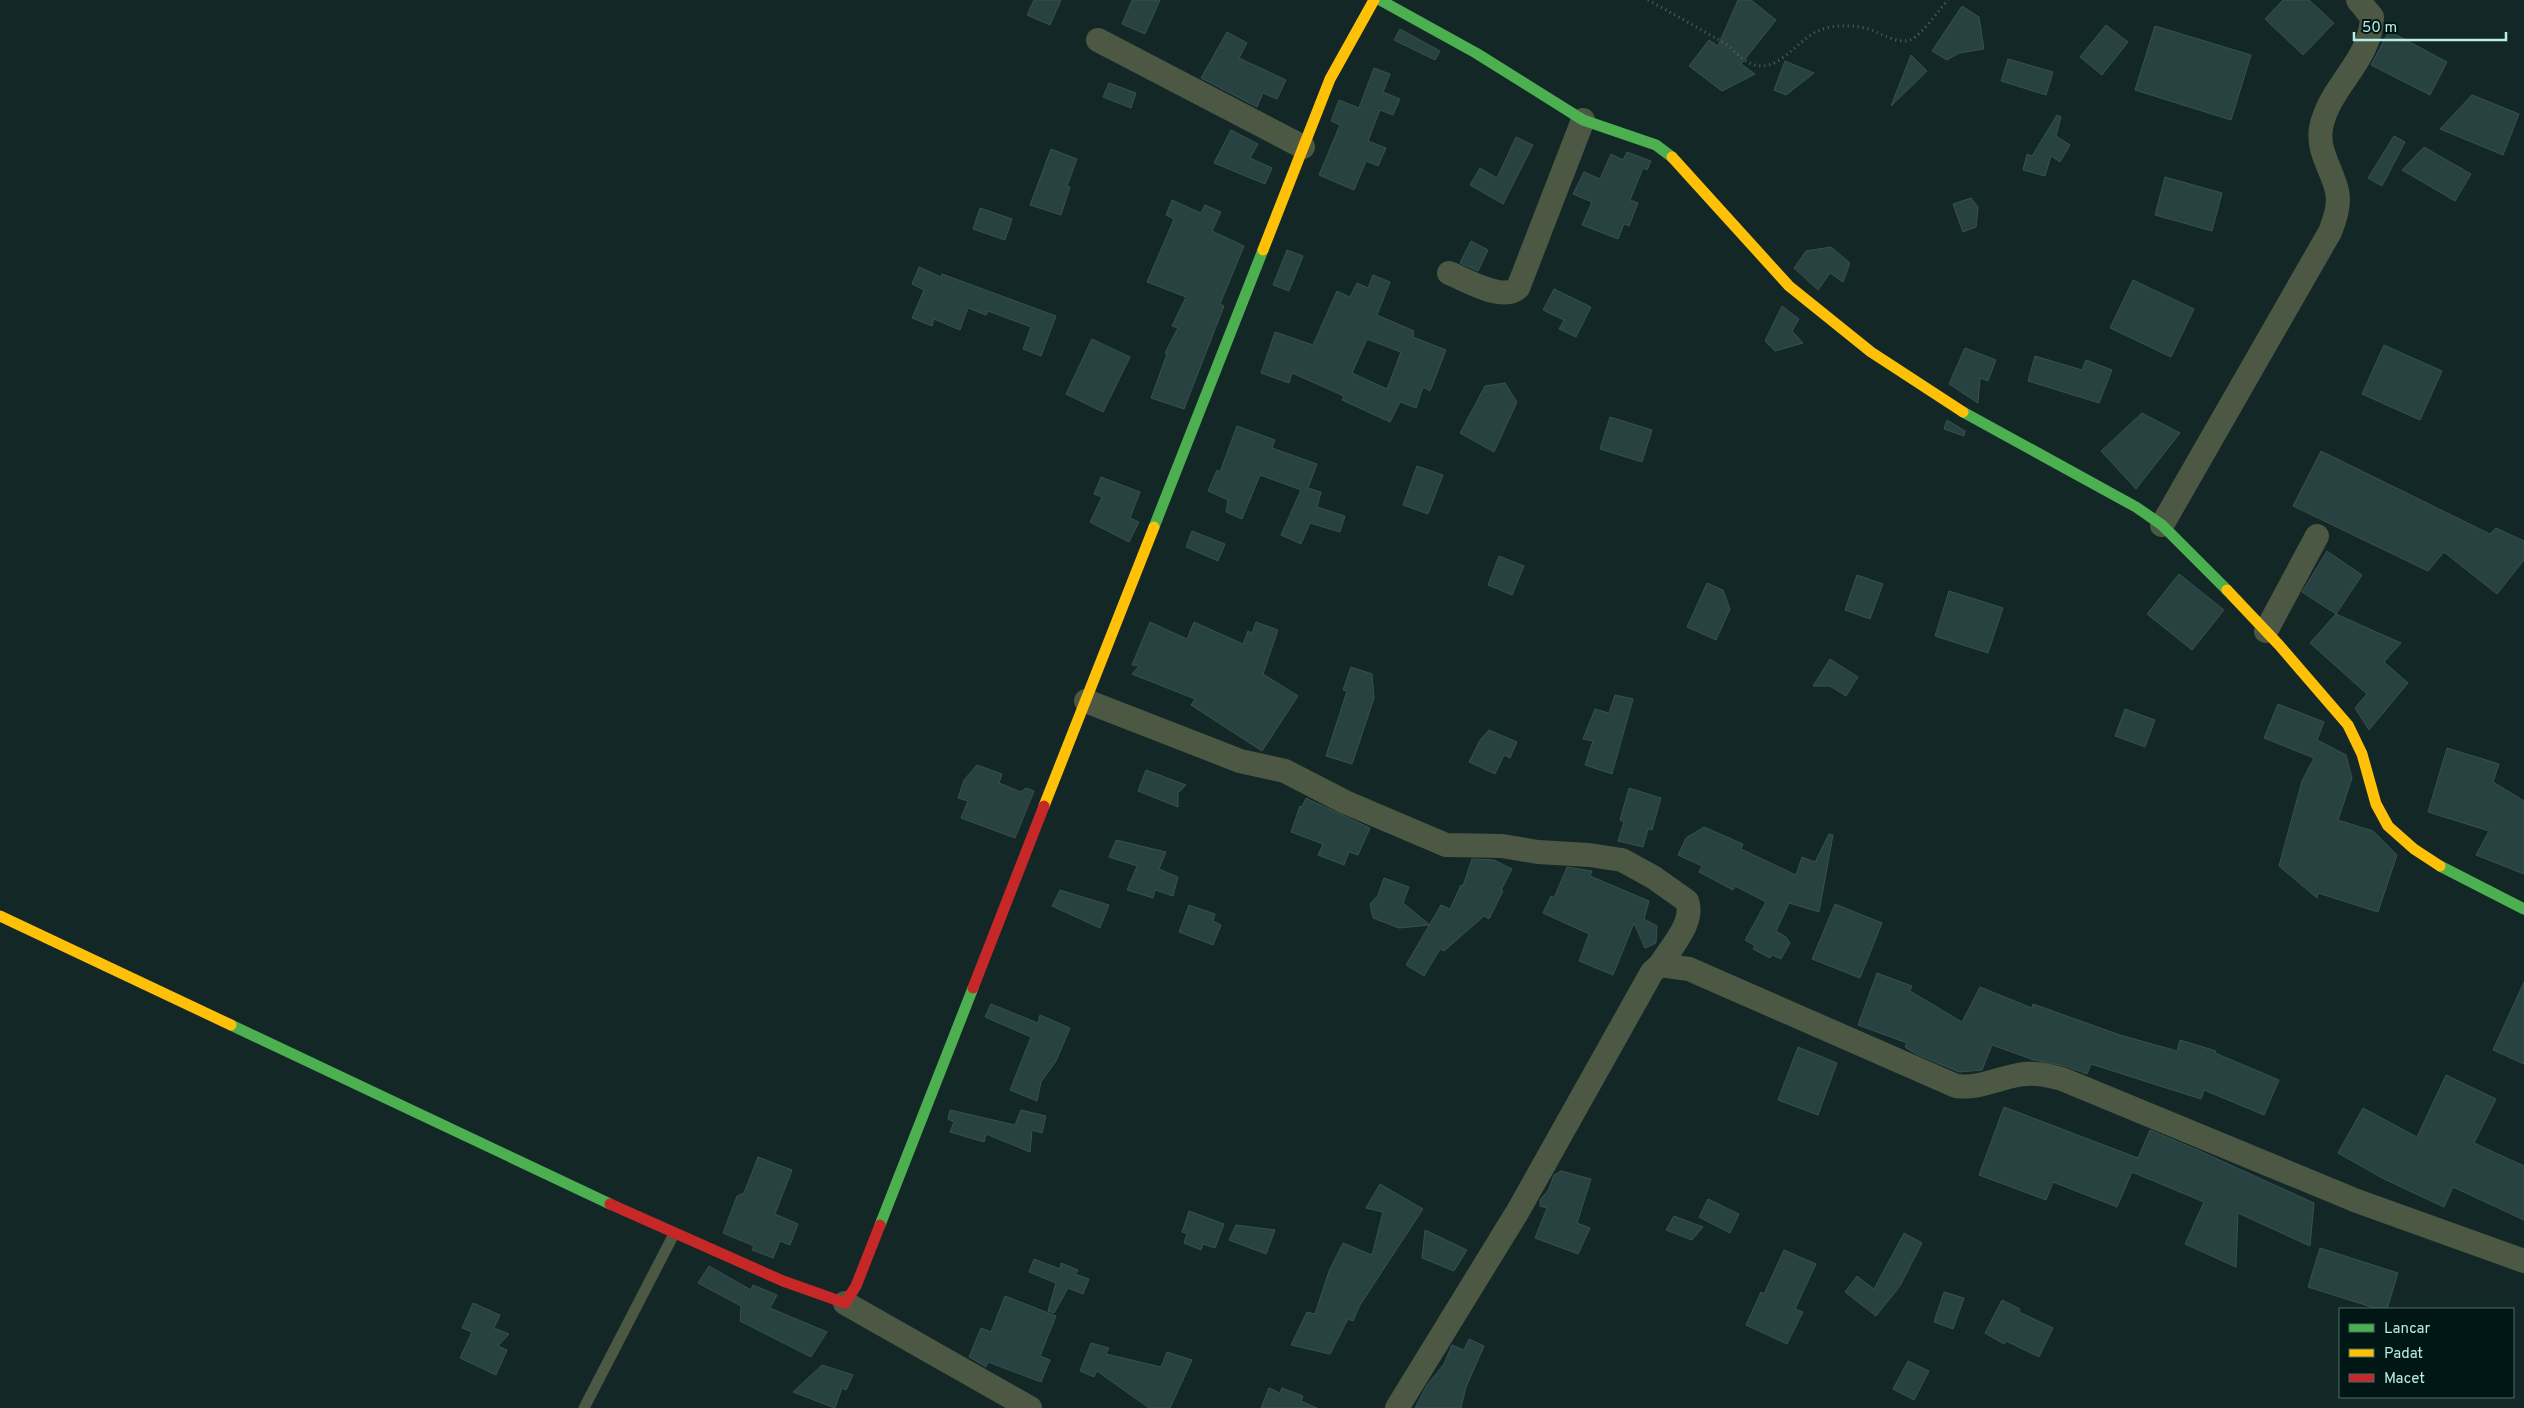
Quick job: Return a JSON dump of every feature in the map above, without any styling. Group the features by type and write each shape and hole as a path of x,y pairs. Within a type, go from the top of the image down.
{"street":[{"path":"845,1303 856,1286 1330,79 1374,0"},
{"path":"1380,0 1545,94 1583,120 1656,145 1670,155 1790,286 1871,352 1963,412 2136,507 2162,525 2300,667 2352,730 2359,745 2374,800 2388,826 2403,842 2430,859 2524,909"},
{"path":"2162,525 2330,232 2336,217 2337,191 2321,146 2321,134 2322,126 2334,98 2360,58 2372,28 2372,17 2358,0"},
{"path":"1098,40 1303,147"},
{"path":"1449,273 1502,294 1512,293 1518,288 1583,120"},
{"path":"2266,631 2317,536"},
{"path":"1086,701 1240,760 1285,771 1345,802 1446,845 1502,846 1538,852 1589,855 1622,860 1653,877 1687,901 1689,906 1687,922 1660,965 1652,972 1518,1212 1397,1408"},
{"path":"0,916 674,1234 783,1281 845,1303 1030,1408"},
{"path":"1660,965 1688,969 1956,1086 1982,1086 2020,1074 2041,1074 2062,1079 2357,1201 2524,1262"}],"lane":[{"path":"584,1408 674,1234"}],"path":[{"path":"1648,0 1726,44 1747,63 1768,66 1775,63 1806,37 1822,29 1843,26 1863,27 1904,41 1913,39 1948,0"}],"building":[{"path":"1034,0 1061,0 1050,25 1027,15"},
{"path":"1132,0 1160,0 1145,34 1122,24"},
{"path":"1738,0 1751,0 1776,20 1741,64 1755,74 1722,91 1689,66 1709,40 1718,46"},
{"path":"2283,0 2309,0 2334,23 2303,55 2265,19"},
{"path":"1962,6 1979,17 1984,49 1959,53 1947,60 1932,51"},
{"path":"2106,25 2128,42 2102,75 2080,57"},
{"path":"2155,26 2251,55 2231,120 2135,90"},
{"path":"1400,29 1440,51 1435,60 1394,40"},
{"path":"2389,31 2447,62 2430,95 2371,65"},
{"path":"1227,32 1247,43 1239,58 1286,80 1277,99 1263,93 1257,107 1201,78"},
{"path":"1911,55 1927,71 1891,106"},
{"path":"2008,59 2053,72 2046,95 2001,81"},
{"path":"1785,61 1814,73 1786,95 1774,90"},
{"path":"1374,68 1390,74 1383,92 1400,99 1393,115 1380,110 1368,141 1386,148 1378,166 1366,161 1354,190 1319,175 1340,125 1331,121 1339,100 1359,108"},
{"path":"1109,83 1136,93 1131,108 1103,97"},
{"path":"2472,95 2519,114 2503,155 2440,129"},
{"path":"2057,115 2061,117 2056,136 2070,145 2060,162 2051,156 2045,176 2023,170 2027,154 2032,156"},
{"path":"1231,130 1258,144 1250,158 1272,168 1265,184 1214,163"},
{"path":"2394,136 2405,142 2382,186 2368,178"},
{"path":"1516,137 1533,145 1503,204 1470,185 1480,168 1497,178"},
{"path":"2424,147 2471,174 2455,201 2402,170"},
{"path":"1051,149 1077,159 1067,186 1070,187 1061,215 1030,205"},
{"path":"1627,152 1651,161 1647,170 1643,168 1630,200 1638,203 1629,226 1624,224 1618,239 1582,225 1592,202 1573,194 1584,172 1600,179 1611,154 1623,160"},
{"path":"2165,177 2222,193 2212,231 2155,215"},
{"path":"1971,198 1978,207 1976,227 1963,232 1953,204"},
{"path":"1172,200 1201,213 1205,205 1221,212 1212,231 1244,246 1220,304 1224,306 1184,409 1151,398 1167,354 1165,353 1178,328 1172,326 1186,297 1147,282 1174,219 1166,215"},
{"path":"980,208 1012,219 1005,240 973,229"},
{"path":"1471,241 1488,250 1478,271 1460,263"},
{"path":"1831,247 1850,263 1843,282 1830,273 1818,290 1794,268 1806,251"},
{"path":"1287,250 1303,256 1289,291 1273,285"},
{"path":"919,267 941,277 942,274 1056,316 1041,356 1023,349 1031,327 988,311 986,315 968,308 960,330 934,319 932,326 912,318 924,290 912,284"},
{"path":"1373,275 1390,282 1377,315 1414,331 1413,337 1446,350 1430,391 1423,387 1416,408 1400,402 1390,422 1342,400 1344,396 1292,373 1289,383 1261,373 1275,332 1313,345 1337,291 1350,297 1357,283 1368,288","holes":["1367,339 1401,352 1387,389 1352,373"]},
{"path":"2133,280 2194,309 2171,357 2110,328"},
{"path":"1554,289 1591,307 1576,337 1559,329 1564,320 1543,310"},
{"path":"1782,306 1799,319 1792,331 1803,343 1775,351 1765,341"},
{"path":"1092,339 1130,357 1103,412 1066,394"},
{"path":"2384,345 2442,371 2420,420 2362,394"},
{"path":"1965,348 1996,360 1988,381 1980,378 1978,403 1949,384"},
{"path":"2035,356 2082,370 2086,360 2112,370 2099,403 2028,381"},
{"path":"1505,383 1517,402 1494,452 1460,433 1485,386"},
{"path":"2142,413 2180,433 2136,489 2101,451"},
{"path":"1610,417 1652,430 1642,462 1600,449"},
{"path":"1947,420 1965,431 1964,436 1944,429"},
{"path":"1237,426 1275,440 1272,448 1317,464 1308,488 1321,492 1317,507 1345,516 1340,532 1310,523 1301,544 1281,535 1301,490 1260,475 1242,519 1226,512 1228,500 1208,491 1217,470 1220,472"},
{"path":"2321,451 2490,534 2496,528 2524,541 2524,560 2497,594 2444,552 2428,571 2293,506"},
{"path":"1417,466 1443,475 1428,514 1403,505"},
{"path":"1101,477 1140,492 1130,518 1139,522 1129,542 1090,522 1102,497 1094,494"},
{"path":"1192,531 1225,544 1218,561 1186,547"},
{"path":"2327,551 2362,575 2336,614 2302,592"},
{"path":"1499,556 1524,566 1512,595 1488,585"},
{"path":"2179,574 2224,610 2192,650 2147,614"},
{"path":"1857,575 1883,584 1870,619 1845,610"},
{"path":"1707,583 1723,590 1730,609 1716,640 1687,627"},
{"path":"1949,591 2003,608 1988,653 1935,636"},
{"path":"2336,614 2401,643 2384,662 2408,683 2369,730 2355,708 2367,694 2310,643"},
{"path":"1150,622 1187,639 1194,622 1243,644 1248,631 1252,633 1256,622 1278,630 1263,674 1298,696 1262,751 1191,705 1195,699 1132,674 1139,666 1132,665"},
{"path":"1830,659 1858,677 1846,696 1830,686 1813,686"},
{"path":"1351,667 1372,674 1374,698 1352,764 1326,756 1347,691 1343,690"},
{"path":"1615,695 1633,699 1612,774 1585,765 1593,741 1583,739 1595,709 1609,713"},
{"path":"2278,704 2324,722 2317,740 2346,755 2352,778 2338,820 2373,831 2397,855 2378,912 2318,893 2317,898 2279,866 2302,781 2314,758 2264,738"},
{"path":"2125,709 2155,720 2145,747 2115,736"},
{"path":"1489,730 1517,742 1510,758 1504,755 1495,774 1469,762 1480,740"},
{"path":"2447,748 2499,764 2493,782 2524,801 2524,874 2476,855 2489,831 2428,812"},
{"path":"977,765 1002,774 999,783 1021,792 1026,788 1034,791 1015,838 961,818 968,801 958,798 964,780"},
{"path":"1146,770 1186,785 1178,793 1178,807 1138,791"},
{"path":"1629,788 1661,798 1652,830 1648,829 1643,847 1618,841 1624,822 1620,820"},
{"path":"1306,798 1370,828 1358,855 1349,852 1344,865 1318,855 1323,844 1291,832 1300,806 1302,807"},
{"path":"1704,827 1743,844 1741,849 1796,875 1802,857 1815,862 1829,834 1833,835 1819,912 1789,903 1776,931 1786,937 1790,943 1781,959 1772,955 1770,958 1753,949 1755,946 1745,940 1766,902 1735,886 1733,890 1699,872 1702,866 1678,855 1686,838"},
{"path":"1116,840 1166,852 1159,869 1178,877 1173,896 1155,890 1153,898 1127,890 1137,866 1109,857"},
{"path":"1472,859 1494,860 1512,869 1489,919 1484,916 1444,951 1440,949 1424,976 1406,965 1441,905 1450,909 1461,885 1463,886"},
{"path":"1567,867 1592,871 1590,876 1649,901 1644,919 1657,926 1656,943 1645,948 1634,923 1613,975 1579,961 1589,934 1543,913 1551,896 1554,898"},
{"path":"1384,878 1409,887 1403,903 1430,925 1399,928 1373,918 1370,904 1378,895"},
{"path":"1060,890 1109,905 1100,928 1052,906"},
{"path":"1835,904 1882,923 1860,978 1812,959"},
{"path":"1189,905 1215,914 1213,921 1221,925 1213,945 1179,932"},
{"path":"1877,973 1912,986 1910,991 1962,1022 1980,987 2032,1008 2033,1004 2120,1035 2177,1051 2180,1040 2216,1051 2215,1053 2279,1080 2264,1115 2204,1090 2201,1099 2091,1064 2087,1074 2065,1066 2034,1060 1992,1045 1982,1070 1959,1072 1916,1054 1905,1047 1907,1043 1858,1025"},
{"path":"2524,982 2524,1064 2493,1050"},
{"path":"991,1004 1038,1023 1040,1015 1070,1028 1056,1061 1041,1082 1037,1101 1010,1090 1031,1037 985,1017"},
{"path":"1798,1047 1837,1063 1818,1115 1778,1100"},
{"path":"2446,1075 2496,1099 2474,1143 2524,1166 2524,1220 2453,1187 2444,1207 2384,1179 2338,1153 2363,1108 2417,1137"},
{"path":"2004,1107 2138,1158 2150,1130 2200,1151 2314,1203 2310,1246 2238,1213 2236,1267 2185,1244 2204,1202 2132,1172 2117,1207 2053,1182 2046,1200 1979,1175"},
{"path":"950,1110 1015,1125 1021,1110 1046,1116 1042,1133 1032,1130 1030,1152 986,1134 984,1142 950,1132 954,1122 948,1119"},
{"path":"758,1157 792,1170 775,1214 798,1224 790,1245 780,1241 773,1258 752,1250 754,1246 723,1233 737,1196 744,1193"},
{"path":"1561,1171 1591,1179 1577,1223 1590,1228 1578,1254 1535,1238 1547,1208 1540,1206 1540,1200 1549,1189 1554,1175"},
{"path":"1380,1184 1423,1209 1360,1305 1353,1321 1348,1319 1330,1354 1291,1345 1307,1312 1315,1314 1329,1271 1343,1243 1372,1255 1383,1212 1366,1208"},
{"path":"1708,1199 1739,1214 1730,1233 1699,1217"},
{"path":"1189,1211 1224,1224 1215,1248 1203,1244 1201,1250 1184,1243 1187,1234 1182,1232"},
{"path":"1674,1216 1703,1227 1692,1240 1666,1230"},
{"path":"1236,1225 1275,1230 1266,1254 1229,1240"},
{"path":"1425,1230 1467,1250 1454,1271 1422,1258"},
{"path":"1904,1233 1922,1243 1900,1286 1876,1316 1845,1292 1857,1276 1874,1289"},
{"path":"2320,1248 2398,1273 2387,1308 2375,1308 2308,1287"},
{"path":"1784,1250 1816,1264 1795,1309 1803,1312 1787,1344 1746,1325 1761,1292 1764,1294"},
{"path":"1034,1259 1060,1269 1061,1263 1078,1270 1075,1274 1089,1279 1083,1294 1068,1288 1054,1313 1048,1311 1056,1283 1029,1272"},
{"path":"709,1266 751,1290 753,1285 777,1295 770,1308 827,1332 811,1357 740,1321 741,1306 698,1283"},
{"path":"1944,1292 1964,1298 1953,1329 1934,1322"},
{"path":"1005,1296 1056,1316 1040,1356 1050,1360 1041,1382 988,1362 986,1367 969,1357 981,1328 991,1332"},
{"path":"2002,1300 2020,1309 2019,1312 2053,1328 2039,1357 2006,1341 2004,1344 1985,1333"},
{"path":"473,1303 500,1315 494,1328 509,1334 498,1346 507,1350 496,1375 460,1358 472,1332 462,1328"},
{"path":"1469,1339 1484,1346 1466,1387 1461,1408 1415,1408 1427,1385 1444,1364 1452,1345 1464,1350"},
{"path":"1091,1343 1109,1348 1106,1354 1161,1367 1167,1352 1192,1360 1170,1408 1149,1408 1097,1371 1094,1377 1080,1371"},
{"path":"1908,1361 1929,1371 1914,1400 1893,1389"},
{"path":"822,1365 853,1375 846,1390 842,1388 835,1408 793,1392"},
{"path":"1269,1388 1280,1393 1282,1388 1303,1396 1301,1401 1317,1408 1261,1408"}],"traffic: fast":[{"path":"1380,0 1476,53 1583,120 1656,145 1672,157"},
{"path":"1154,527 1263,250"},
{"path":"1963,412 2136,507 2162,525 2227,590"},
{"path":"2440,866 2524,909"},
{"path":"880,1225 973,988"},
{"path":"231,1025 610,1204"}],"traffic: slow":[{"path":"1263,250 1330,79 1374,0"},
{"path":"1672,157 1789,286 1871,352 1963,412"},
{"path":"1044,806 1154,527"},
{"path":"2227,590 2279,645 2348,725 2362,754 2376,804 2388,826 2414,849 2440,866"},
{"path":"0,916 231,1025"}],"traffic: jam":[{"path":"973,988 1044,806"},
{"path":"610,1204 783,1281 845,1303 856,1286 880,1225"}]}
